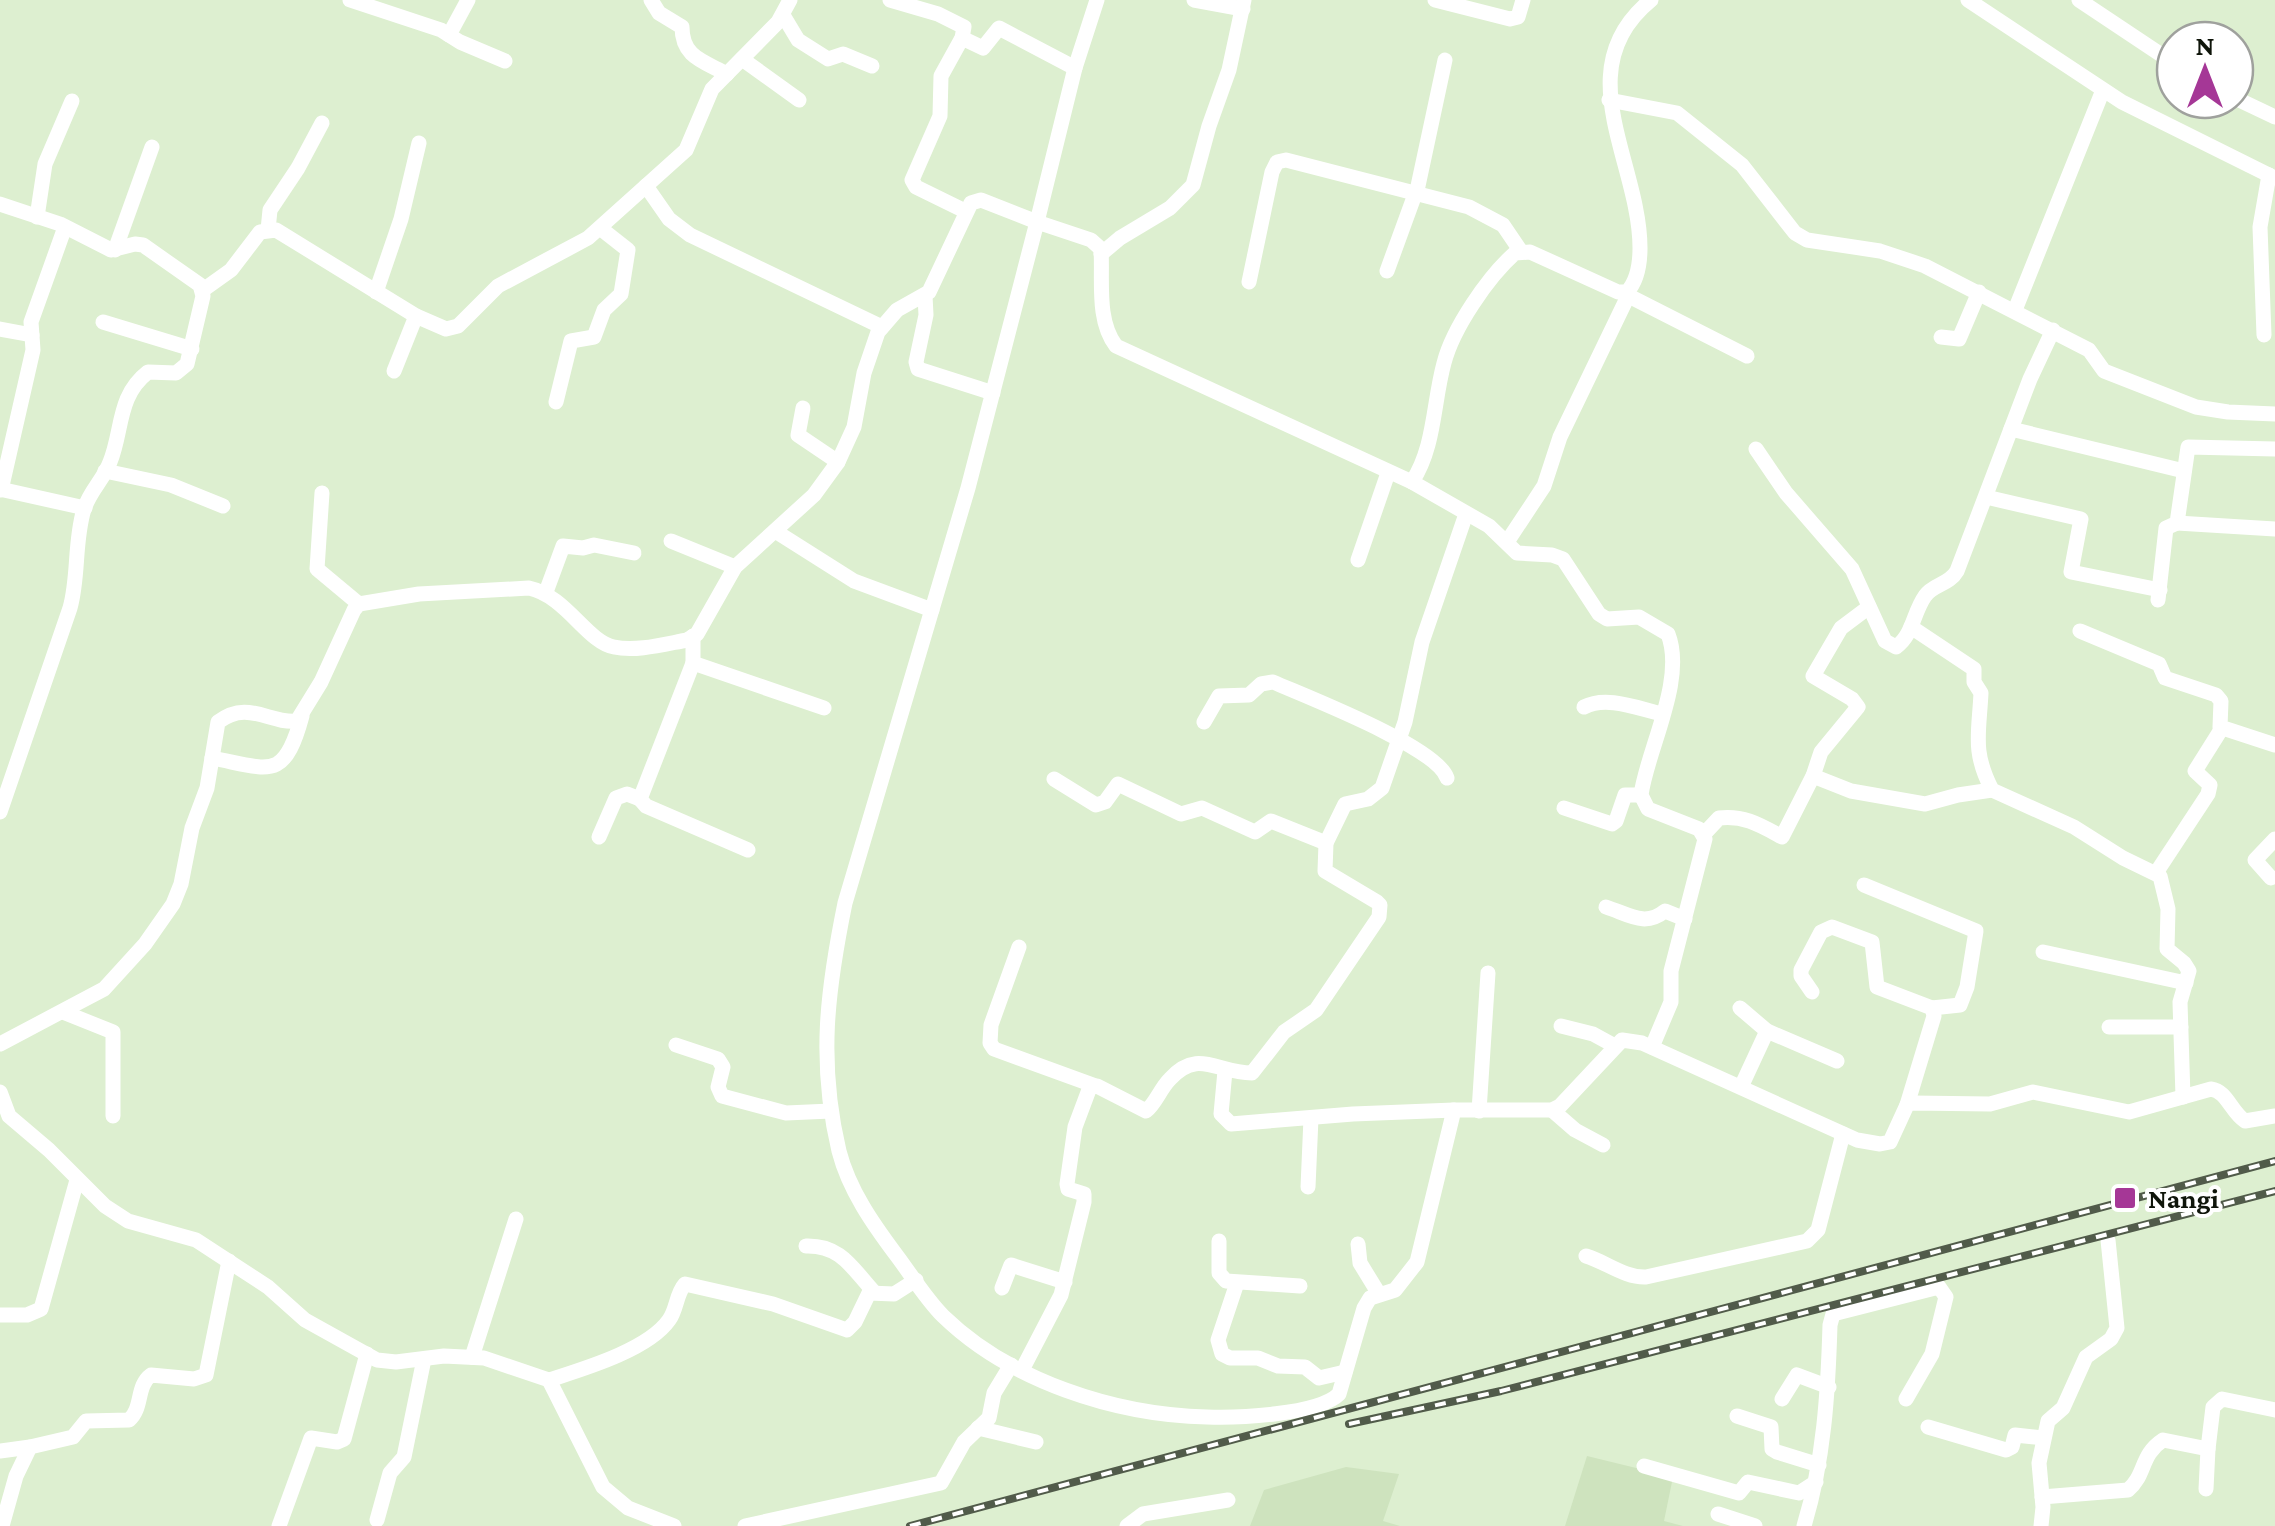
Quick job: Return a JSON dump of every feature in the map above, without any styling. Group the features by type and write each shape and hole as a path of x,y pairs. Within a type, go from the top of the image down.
{"street":[{"path":"350,0 450,34 504,61"},
{"path":"450,34 468,0"},
{"path":"651,0 658,13 682,26 686,50 727,74"},
{"path":"890,0 964,29 941,76 940,116 912,180 916,187 966,211"},
{"path":"1097,0 1075,68 992,394 870,814 835,952 826,1040 840,1155 854,1191 875,1227 940,1314 1016,1367 1072,1392 1152,1412 1215,1417 1318,1406 1339,1394 1364,1308 1370,1298 1395,1290 1416,1262 1454,1110"},
{"path":"1102,254 1120,238 1170,208 1193,185 1229,70 1244,4 1194,0"},
{"path":"1435,0 1468,4 1510,19 1518,18 1523,0"},
{"path":"1507,542 1551,473 1560,438 1636,280 1640,231 1608,76 1618,36 1645,4 1623,0"},
{"path":"1968,0 2122,102 2272,176 2260,227 2264,334"},
{"path":"2079,0 2155,51"},
{"path":"202,290 231,270 256,236 268,230 284,233 416,316 446,329 458,326 490,292 570,250 600,228 686,150 708,96 786,8 798,40 828,59 842,54 872,66"},
{"path":"962,38 983,48 998,28 1075,68"},
{"path":"742,59 800,100"},
{"path":"1387,271 1416,193 1446,60"},
{"path":"2015,310 2103,90"},
{"path":"37,217 46,164 72,100"},
{"path":"1610,100 1677,113 1742,165 1795,233 1807,240 1902,257 2093,352 2104,371 2196,406 2275,414"},
{"path":"268,230 270,210 322,123"},
{"path":"376,292 401,219 419,144"},
{"path":"115,250 152,146"},
{"path":"1249,282 1277,162 1298,162 1487,214 1503,225 1520,250 1626,294 1747,356"},
{"path":"646,186 668,219 690,235 882,326"},
{"path":"640,799 693,663 693,636 735,568 814,496 838,462 854,427 864,373 882,326 897,310 925,296 966,211 977,200 1090,240 1100,249 1102,295 1110,336 1116,346 1412,482 1489,526 1525,555 1552,554 1563,560 1606,620 1639,617 1668,634 1672,650 1664,714 1641,796 1648,808 1704,834"},
{"path":"0,204 66,227 115,250 144,245 202,290 192,349 183,370 148,372 138,380 121,410 106,471 84,508 78,540 77,585 0,812"},
{"path":"66,227 32,322 34,350 0,490 84,508"},
{"path":"556,402 571,341 594,336 604,310 622,294 628,250 600,228"},
{"path":"1412,482 1425,460 1448,351 1486,287 1520,250"},
{"path":"1941,337 1959,339 1979,292"},
{"path":"925,296 918,369 992,394"},
{"path":"394,371 416,316"},
{"path":"103,322 192,349"},
{"path":"0,329 32,335"},
{"path":"1756,449 1786,493 1852,569 1890,646 1901,644 1924,597 1953,578 1957,570 2053,330"},
{"path":"803,408 798,436 838,462"},
{"path":"2011,430 2184,471"},
{"path":"2178,523 2188,447 2275,449"},
{"path":"106,471 171,485 224,506"},
{"path":"1358,560 1388,473"},
{"path":"322,493 317,569 359,604"},
{"path":"1986,497 2080,519 2071,572 2159,595 2166,528 2178,523 2275,529"},
{"path":"1019,947 992,1025 990,1043 994,1048 1093,1085 1146,1111 1170,1079 1188,1063 1203,1063 1224,1071 1256,1070 1284,1032 1316,1010 1380,917 1377,902 1325,872 1326,843 1345,804 1368,800 1382,788 1422,642 1466,514"},
{"path":"775,531 854,581 932,610"},
{"path":"671,541 735,568"},
{"path":"546,592 563,546 594,545 634,554"},
{"path":"212,758 264,768 278,765 294,745 302,716 359,604 420,594 529,588 546,592 601,641 616,648 672,643 693,636"},
{"path":"1652,1047 1668,1013 1672,970 1697,879 1704,834 1718,818 1726,816 1748,818 1782,838 1821,752 1858,706 1813,676 1841,628 1870,608"},
{"path":"1911,627 1974,670 1974,682 1981,693 1978,746 1992,790 2002,798 2074,827 2123,858 2156,873 2164,882 2168,902 2167,949 2187,966 2189,976 2180,994 2183,1097"},
{"path":"2080,631 2159,664 2165,678 2220,698 2218,724 2222,728 2275,746"},
{"path":"693,663 824,708"},
{"path":"1204,722 1219,696 1249,695 1267,681 1398,739 1438,763 1447,778"},
{"path":"1584,707 1608,702 1664,714"},
{"path":"0,1044 94,997 113,982 173,904 192,828 207,788 215,731 222,718 252,712 292,722 302,716"},
{"path":"2156,873 2208,794 2210,786 2195,771 2222,728"},
{"path":"1813,776 1851,791 1926,804 1958,794 1992,790"},
{"path":"1054,779 1096,804 1105,802 1114,786 1123,785 1181,814 1202,808 1255,832 1270,821 1326,843"},
{"path":"599,837 616,798 628,794 646,806 748,850"},
{"path":"1564,808 1612,824 1625,795 1641,796"},
{"path":"2271,878 2255,860 2275,839"},
{"path":"1812,992 1800,976 1801,970 1821,932 1832,927 1872,942 1877,988 1932,1008 1960,1005 1976,931 1864,885"},
{"path":"1606,907 1648,920 1665,910 1685,919"},
{"path":"2044,952 2186,982"},
{"path":"1479,1110 1488,973"},
{"path":"1740,1008 1767,1031 1837,1060"},
{"path":"1224,1071 1221,1114 1231,1124 1454,1110 1552,1110 1575,1092 1615,1046 1622,1040 1633,1040 1844,1134 1880,1144 1890,1142 1907,1105 1934,1016 1932,1008"},
{"path":"63,1012 114,1032 113,1116"},
{"path":"1561,1026 1593,1034 1615,1046"},
{"path":"2109,1027 2180,1027"},
{"path":"1741,1087 1767,1031"},
{"path":"676,1045 718,1059 723,1067 718,1087 722,1096 786,1113 832,1111"},
{"path":"745,1526 936,1486 946,1479 964,1442 992,1413 994,1394 1058,1304 1085,1197 1067,1187 1071,1146 1078,1116 1093,1085"},
{"path":"1907,1105 1990,1104 2034,1092 2129,1112 2218,1090 2244,1121 2275,1116"},
{"path":"1,1103 106,1206 128,1220 196,1240 275,1292 305,1320 368,1354 387,1362 472,1357 533,1372 549,1380 603,1488 628,1508 674,1526"},
{"path":"1552,1110 1575,1130 1603,1146"},
{"path":"1308,1187 1311,1118"},
{"path":"1586,1256 1630,1276 1646,1277 1807,1241 1818,1230 1844,1134"},
{"path":"0,1315 27,1315 41,1309 77,1180"},
{"path":"472,1357 516,1219"},
{"path":"2041,1526 2039,1463 2048,1421 2063,1408 2084,1360 2110,1340 2117,1328 2108,1240"},
{"path":"1219,1241 1219,1274 1226,1281 1300,1286"},
{"path":"1358,1244 1360,1263 1379,1294"},
{"path":"806,1246 837,1252 874,1292 894,1294 916,1280"},
{"path":"0,1451 73,1437 86,1421 129,1420 136,1412 142,1385 151,1375 194,1379 206,1375 230,1261"},
{"path":"1002,1288 1011,1266 1065,1282"},
{"path":"1237,1283 1218,1340 1222,1354 1230,1358 1258,1358 1278,1366 1300,1366 1319,1378 1345,1372"},
{"path":"549,1380 601,1364 661,1328 685,1284 773,1304 847,1330 866,1298 874,1292"},
{"path":"1804,1526 1819,1465 1833,1314 1939,1287 1946,1297 1936,1345 1906,1398"},
{"path":"279,1526 311,1438 344,1440 368,1354"},
{"path":"377,1520 390,1473 404,1456 424,1359"},
{"path":"1782,1399 1797,1375 1828,1387"},
{"path":"2206,1489 2216,1402 2234,1400 2275,1410"},
{"path":"1736,1416 1770,1428 1772,1448 1777,1452 1819,1465"},
{"path":"1928,1427 2006,1450 2018,1435 2044,1438"},
{"path":"978,1428 1036,1442"},
{"path":"2042,1497 2128,1490 2138,1480 2148,1451 2163,1440 2208,1448"},
{"path":"2,1526 16,1476 30,1447"},
{"path":"1644,1466 1738,1493 1748,1482 1799,1493 1816,1482"},
{"path":"1127,1526 1143,1514 1228,1500"},
{"path":"1184,1524 1188,1507"},
{"path":"1718,1514 1755,1526"}],"shaded area":[{"path":"1587,1456 1673,1477 1664,1521 1683,1526 1565,1526"},
{"path":"1346,1467 1399,1474 1383,1521 1400,1526 1250,1526 1264,1490"}],"railway":[{"path":"910,1526 2275,1161"},
{"path":"1349,1424 1501,1391 2275,1191"}],"place":[{"name":"Nangi","path":"2125,1198"}]}
